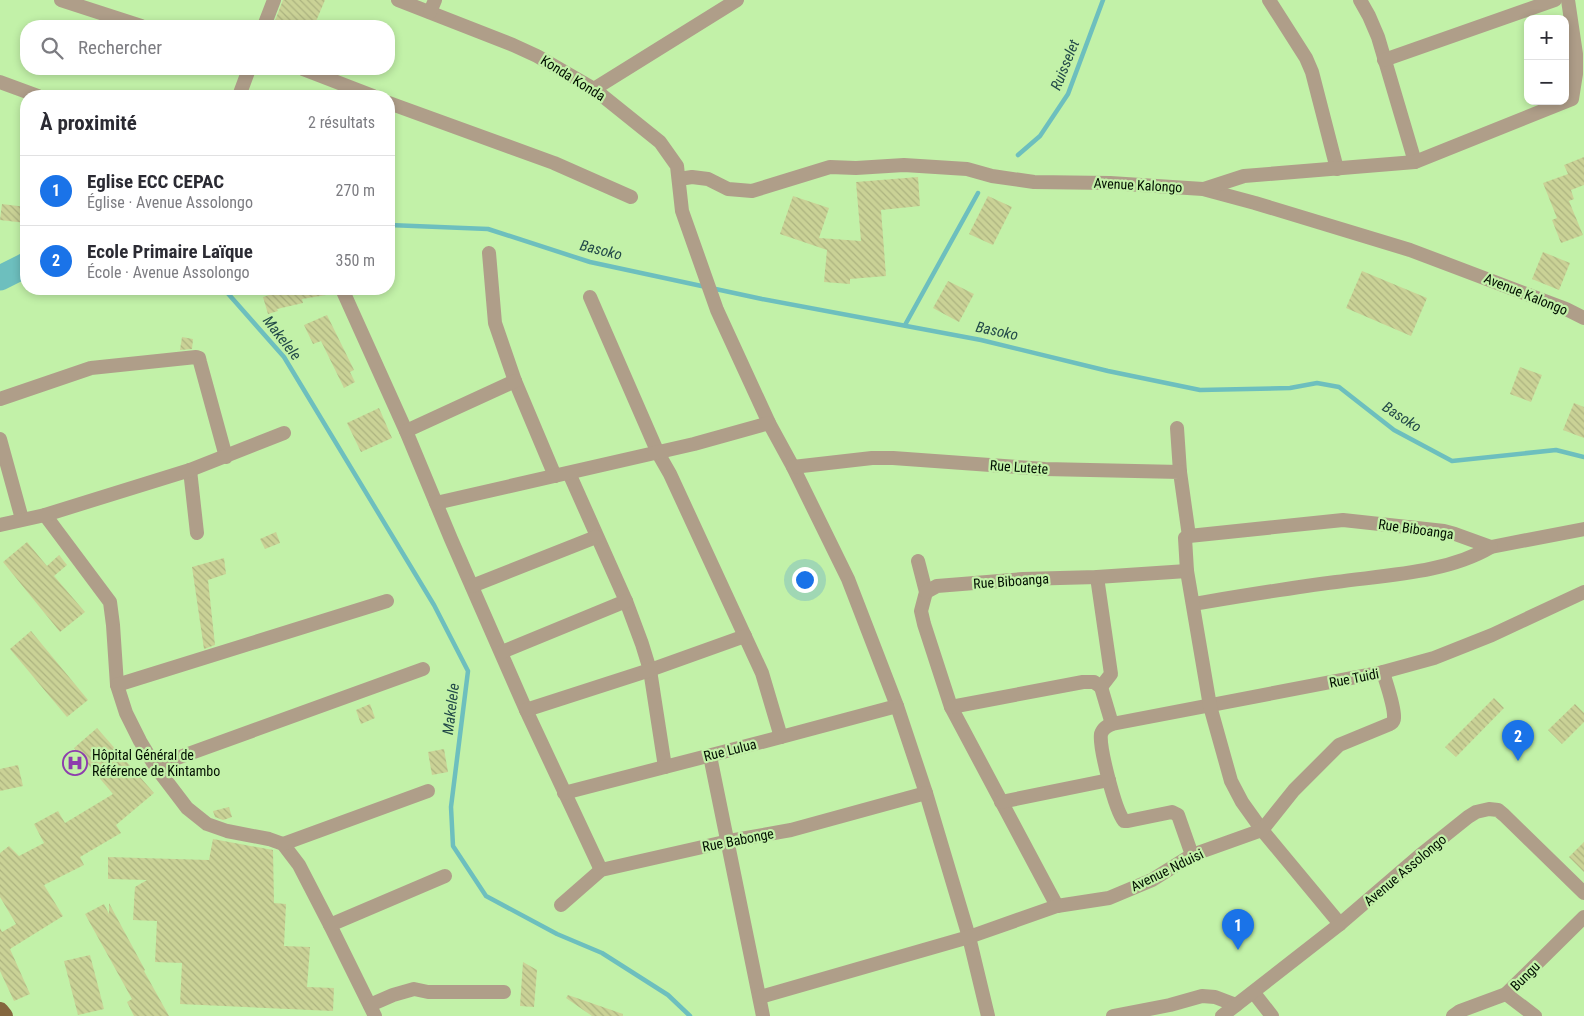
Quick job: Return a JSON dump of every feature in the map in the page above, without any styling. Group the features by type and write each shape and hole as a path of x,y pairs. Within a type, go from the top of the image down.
{"main road":[{"path":"0,1011 4,1016"}],"street":[{"path":"61,0 123,20"},
{"path":"266,20 274,0"},
{"name":"Konda Konda","path":"398,0 432,6 529,52 594,89 660,142 676,166 682,211 717,310 769,423 794,467 848,579 897,706 926,793 969,938 988,1016"},
{"path":"594,89 719,5 737,0"},
{"path":"1269,0 1306,58 1312,72 1337,169"},
{"path":"1360,0 1374,26 1415,162"},
{"path":"1384,60 1554,0"},
{"path":"1203,189 1244,176 1415,162 1572,99 1580,72 1568,0"},
{"path":"241,90 248,75"},
{"path":"318,75 357,90"},
{"path":"0,82 22,90"},
{"path":"395,104 554,163 631,197"},
{"name":"Avenue Kalongo","path":"679,179 692,177 708,179 728,189 752,191 830,167 856,168 904,165 967,169 992,176 1034,182 1110,183 1203,189 1410,250 1566,309 1584,318"},
{"path":"489,253 495,324 515,381 596,537 626,601 650,670 665,767"},
{"path":"345,295 406,431 526,710 601,870"},
{"path":"590,297 658,453 670,474 766,684 781,737"},
{"path":"0,399 92,368 196,357 200,362 226,457"},
{"path":"406,431 515,381"},
{"path":"436,503 658,453 769,423"},
{"path":"1177,428 1187,537 1187,571 1210,706 1236,792 1262,830 1340,924"},
{"path":"0,525 45,515 190,470 284,433"},
{"path":"0,439 22,519"},
{"name":"Rue Lutete","path":"794,467 872,458 893,458 1045,469 1180,472"},
{"path":"190,470 197,533"},
{"path":"45,515 110,602 117,685 126,713 155,766 187,808 207,824 227,831 269,839 283,844 298,865 330,924 372,1011 393,995 414,989 428,992 504,992"},
{"name":"Rue Biboanga","path":"1187,537 1343,520 1444,531 1491,547"},
{"path":"1491,547 1584,528"},
{"path":"472,586 596,537"},
{"name":"Rue Biboanga","path":"1193,604 1432,569 1478,555 1491,547"},
{"path":"918,561 926,592 922,611 924,624 951,708 1057,906"},
{"name":"Rue Biboanga","path":"926,592 937,586 1187,571"},
{"path":"1098,577 1111,674 1101,687"},
{"name":"Rue Tuidi","path":"1112,724 1383,672 1434,658 1492,635 1584,592"},
{"path":"117,685 387,600"},
{"path":"502,652 626,601"},
{"path":"526,710 650,670 745,636"},
{"path":"155,766 424,669"},
{"path":"1262,830 1294,790 1339,745 1390,724 1393,721 1390,695 1383,672"},
{"path":"951,708 1083,682 1094,682 1101,687 1112,724 1105,727 1102,733 1103,749 1109,780 1120,815 1124,820 1128,821 1172,812 1178,815 1192,855"},
{"name":"Rue Lulua","path":"564,792 710,756 897,706"},
{"path":"710,756 729,841 763,1016"},
{"path":"1001,802 1109,780"},
{"path":"283,844 428,791"},
{"name":"Rue Babonge","path":"561,905 601,870 729,841 791,830 926,793"},
{"name":"Avenue Assolongo","path":"1222,1016 1340,924 1468,817 1483,810 1498,810 1584,892"},
{"name":"Avenue Nduisi","path":"760,997 969,938 1057,906 1109,898 1152,880 1192,855 1262,830"},
{"path":"330,924 445,876"},
{"name":"Bungu","path":"1453,1016 1460,1011 1506,994 1584,917"},
{"path":"1254,992 1272,1016"},
{"path":"1506,994 1535,1016"},
{"path":"1113,1016 1170,1005 1202,996 1215,997 1236,1006"}],"building":[{"path":"283,0 325,0 317,20 275,20"},
{"path":"1584,157 1584,185 1571,190 1574,199 1569,201 1583,235 1561,243 1552,220 1557,218 1543,183 1568,174 1564,165"},
{"path":"918,177 920,206 881,210 886,276 850,279 850,284 824,282 827,250 780,234 793,196 829,208 819,238 861,241 856,182"},
{"path":"988,196 1012,207 993,245 969,234"},
{"path":"2,204 20,206 20,222 0,220"},
{"path":"1543,252 1570,263 1559,290 1532,279"},
{"path":"1362,271 1427,298 1411,336 1346,308"},
{"path":"948,281 974,294 959,322 933,308"},
{"path":"269,295 326,295 302,299 303,303 277,309 278,311 268,314 263,297"},
{"path":"327,315 354,370 350,372 355,382 344,388 321,341 313,344 304,325"},
{"path":"182,337 193,339 192,349 180,350"},
{"path":"1520,367 1542,375 1531,402 1510,394"},
{"path":"1574,403 1584,407 1584,438 1563,430"},
{"path":"379,408 392,438 361,452 347,423"},
{"path":"276,532 280,543 265,549 260,539"},
{"path":"27,542 47,566 59,555 67,565 54,576 85,612 60,632 3,562"},
{"path":"224,558 226,574 208,580 215,645 204,649 192,567"},
{"path":"31,631 88,700 67,717 10,649"},
{"path":"1494,698 1504,708 1456,757 1445,747"},
{"path":"370,704 375,718 361,724 356,710"},
{"path":"1575,704 1584,713 1584,722 1562,744 1548,730"},
{"path":"97,728 154,793 116,825 121,833 80,857 84,865 44,885 63,916 10,949 30,994 14,1001 0,971 0,928 2,932 16,924 0,897 0,853 9,846 19,856 44,843 34,824 58,811 65,823 113,794 74,748"},
{"path":"444,749 448,772 432,775 428,752"},
{"path":"18,765 23,786 0,791 0,769"},
{"path":"229,807 232,817 223,820 215,817 213,811"},
{"path":"213,839 273,850 274,903 286,904 284,946 310,947 307,987 334,988 333,1011 180,1004 182,963 155,962 157,921 133,920 135,887 147,880 108,879 108,857 209,860"},
{"path":"1584,842 1584,872 1569,857"},
{"path":"109,903 169,1016 134,1016 127,1002 132,999 85,914 104,904 109,914"},
{"path":"90,955 104,1009 78,1015 64,961"},
{"path":"523,962 537,970 534,1007 520,1006"},
{"path":"568,995 623,1014 623,1016 592,1016 566,998"}],"waterway":[{"name":"Ruisselet","path":"1018,155 1040,136 1068,94 1103,0"},
{"name":"Ruisselet","path":"905,325 978,193"},
{"name":"Basoko","path":"395,225 488,229 590,262 762,299 981,340 1108,371 1200,390 1290,388 1317,383 1339,387 1394,430 1452,461 1556,450 1584,457"},
{"path":"0,278 20,268"},
{"name":"Makelele","path":"229,295 284,357 434,605 468,671 451,807 453,846 486,896 557,934 602,953 668,995 690,1016"}],"place":[{"name":"Ecole Primaire Laïque","path":"1518,761"},
{"name":"Hôpital Général de Référence de Kintambo","path":"75,763"},
{"name":"Eglise ECC CEPAC","path":"1238,950"}]}
